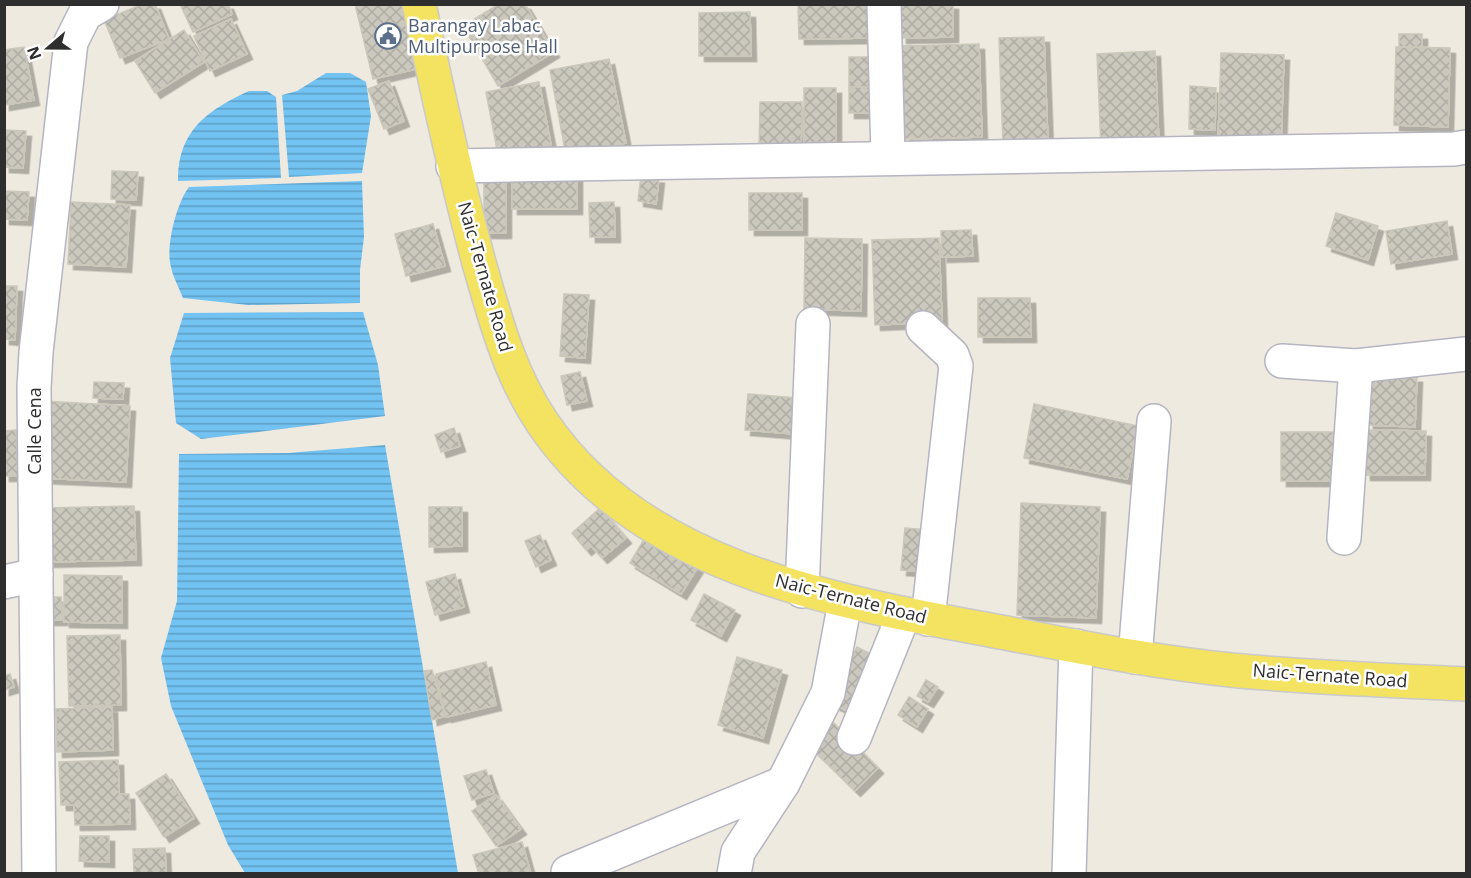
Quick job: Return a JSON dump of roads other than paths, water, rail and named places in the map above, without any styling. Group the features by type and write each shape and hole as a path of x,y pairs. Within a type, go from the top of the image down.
{"main road":[{"name":"Naic-Ternate Road","path":"419,4 453,166 500,336 516,377 542,422 567,454 614,498 668,535 763,578 802,591 845,602 1076,646 1230,670 1467,684"}],"street":[{"path":"884,4 888,158"},
{"name":"Calle Cena","path":"39,873 20,578 36,352 67,67 71,42 90,8"},
{"path":"453,166 1442,150 1467,147"},
{"path":"802,591 813,324"},
{"path":"854,738 916,616 956,366 952,355 923,328"},
{"path":"1282,361 1356,366 1467,354"},
{"path":"1344,538 1356,366"},
{"path":"1135,657 1154,421"},
{"path":"734,873 738,852 783,783 828,693 845,602"},
{"path":"1068,873 1076,646"},
{"path":"568,872 783,783"}],"water":[{"path":"326,73 350,73 366,82 371,116 362,173 289,177 282,95 297,91"},
{"path":"249,91 267,91 276,97 281,178 178,181 183,149 197,125 220,106"},
{"path":"362,181 364,237 360,270 360,303 248,305 183,298 172,271 170,248 176,214 189,187"},
{"path":"363,312 378,365 385,416 201,439 176,423 170,358 184,313"},
{"path":"385,445 458,873 245,873 228,845 171,706 161,658 177,601 179,454 288,453"}],"place":[{"name":"Barangay Labac Multipurpose Hall","path":"388,36"}]}
